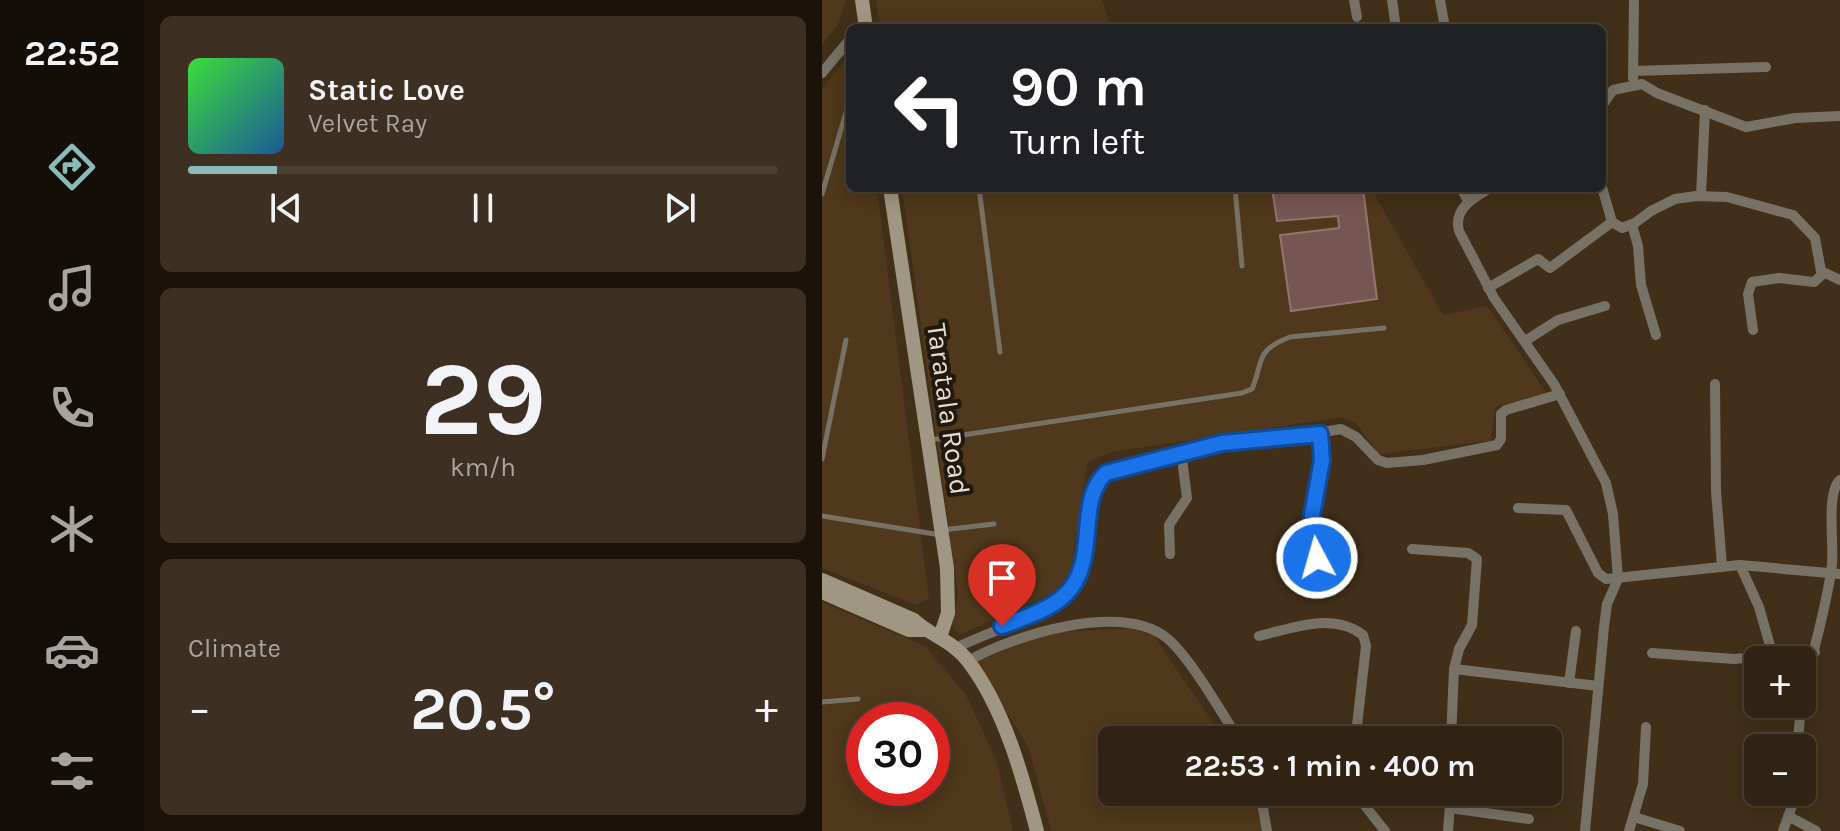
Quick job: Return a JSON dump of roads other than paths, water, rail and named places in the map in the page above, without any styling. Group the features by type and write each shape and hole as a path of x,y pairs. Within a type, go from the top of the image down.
{"street":[{"path":"862,0 863,24"},
{"path":"1354,0 1357,17"},
{"path":"1392,0 1395,24"},
{"path":"1440,0 1444,24"},
{"path":"1633,85 1634,0"},
{"path":"822,73 846,44"},
{"path":"1633,71 1766,67"},
{"path":"1606,100 1613,90 1642,84 1657,93 1746,127 1795,118 1840,116"},
{"path":"1701,196 1705,110"},
{"name":"Taratala Road","path":"891,192 949,596 940,637"},
{"path":"1463,192 1468,201"},
{"path":"1483,192 1468,201 1457,223 1488,288 1560,394 1606,483 1613,514 1618,579 1607,604 1585,831"},
{"path":"1603,192 1612,222 1622,228 1675,199 1701,196 1727,197 1790,212 1815,238 1819,267 1824,273 1840,280"},
{"path":"1488,288 1538,259 1550,268 1612,222"},
{"path":"1632,225 1638,246 1641,285 1656,335"},
{"path":"1753,330 1748,294 1752,282 1779,278 1814,282 1824,273"},
{"path":"1525,341 1571,314 1605,306"},
{"path":"1715,384 1716,491 1722,566"},
{"path":"956,648 1047,607 1074,584 1085,556 1092,495 1106,473 1181,451 1222,443 1347,430 1378,460 1387,463 1423,460 1494,446 1501,439 1501,414 1560,394"},
{"path":"1317,558 1312,515 1321,469 1320,434"},
{"path":"1170,554 1169,525 1187,498 1181,451"},
{"path":"1816,648 1835,575 1833,492 1840,480"},
{"path":"1518,508 1566,510 1598,573 1606,579 1740,565 1835,575"},
{"path":"1412,549 1468,553 1477,559 1472,625 1459,649 1454,669 1450,726"},
{"path":"1740,565 1759,607 1770,646"},
{"path":"822,580 914,620 924,630 956,648 968,661 1004,730 1024,782 1037,831"},
{"path":"822,592 909,630 924,630"},
{"path":"968,661 992,648 1060,627 1106,623 1146,628 1166,638 1185,659 1230,726"},
{"path":"1259,636 1327,623 1349,626 1363,635 1366,646 1357,726"},
{"path":"1569,683 1576,631"},
{"path":"1652,653 1744,658"},
{"path":"1454,669 1598,686"},
{"path":"1629,831 1643,784 1646,727"},
{"path":"1263,806 1267,831"},
{"path":"1365,806 1385,831"},
{"path":"1783,831 1792,806"},
{"path":"1448,831 1450,808 1529,819"},
{"path":"1788,816 1816,831"},
{"path":"1634,817 1680,831"}],"lane":[{"path":"822,194 846,113"},
{"path":"980,192 1000,352"},
{"path":"1235,192 1242,266"},
{"path":"927,440 1242,393 1252,389 1261,357 1280,341 1290,337 1384,328"},
{"path":"822,459 846,340"},
{"path":"822,516 941,533 994,524"},
{"path":"822,702 858,699"}]}
